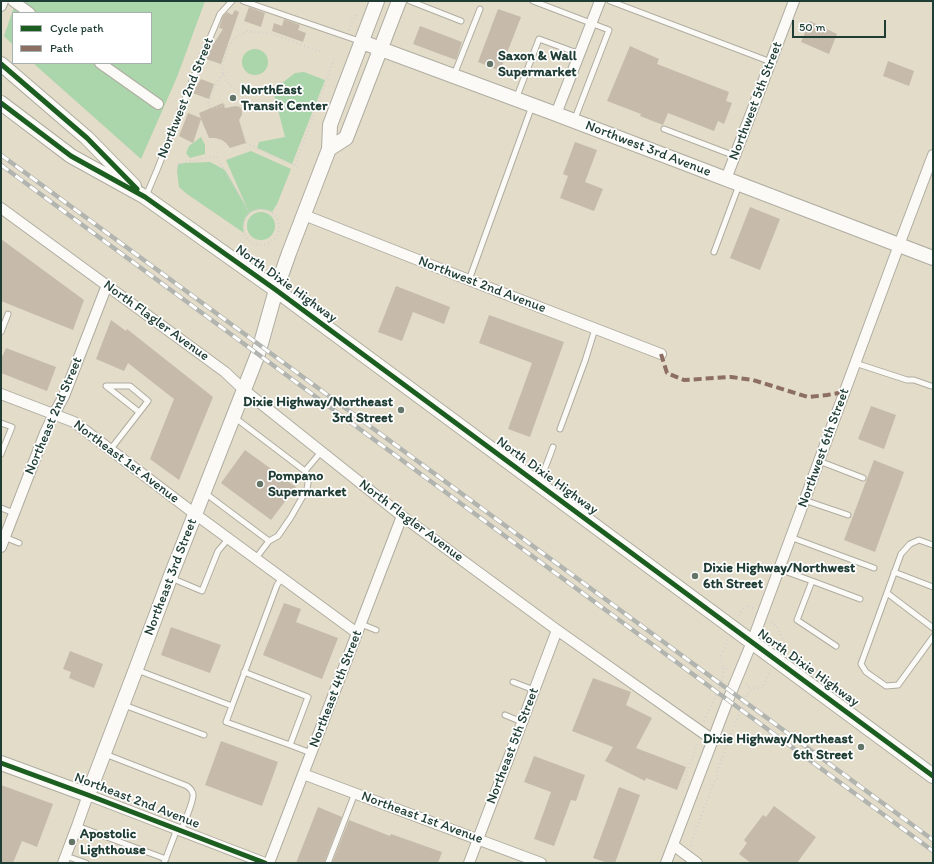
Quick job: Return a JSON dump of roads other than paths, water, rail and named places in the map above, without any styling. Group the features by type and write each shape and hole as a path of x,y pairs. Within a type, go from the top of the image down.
{"main road":[{"name":"Northeast 3rd Street","path":"88,795 170,578 261,346 276,290 329,149 330,125 377,1"},
{"path":"329,149 346,138 399,1"},
{"name":"Northwest 3rd Avenue","path":"362,42 533,105 933,258"},
{"name":"North Dixie Highway","path":"1,64 87,138 145,197"},
{"name":"North Dixie Highway","path":"1,104 71,156 145,197 276,290 933,776"},
{"name":"Northeast 2nd Avenue","path":"1,763 88,795"}],"street":[{"path":"1,6 3,1"},
{"path":"13,1 29,12"},
{"path":"556,114 600,1"},
{"name":"Northwest 5th Street","path":"733,181 735,156 794,1"},
{"path":"101,64 158,104"},
{"name":"Northwest 6th Street","path":"666,863 728,700 752,642 899,245 930,170 933,155"},
{"name":"North Flagler Avenue","path":"1,208 225,372 244,390 402,516 557,630 713,740"},
{"name":"Northwest 2nd Avenue","path":"304,215 661,354"},
{"name":"Northeast 2nd Street","path":"2,540 45,433 64,396 107,285"},
{"name":"Northeast 1st Avenue","path":"1,394 74,422 282,578 359,629"},
{"name":"Northeast 4th Street","path":"269,863 402,516"},
{"name":"Northeast 5th Street","path":"469,863 557,630"},
{"name":"Northeast 1st Avenue","path":"303,774 541,863"},
{"name":"Northeast 3rd Street","path":"65,859 88,795"},
{"name":"Northeast 2nd Avenue","path":"88,795 265,863"},
{"path":"673,845 693,860"}],"lane":[{"name":"Northwest 2nd Street","path":"145,197 220,14 232,1"},
{"path":"243,1 362,42"},
{"path":"410,1 461,20"},
{"path":"533,1 609,30 574,121"},
{"path":"550,8 553,1"},
{"path":"610,1 770,62"},
{"path":"454,76 480,9"},
{"path":"516,99 539,39 580,54"},
{"path":"469,280 533,105"},
{"path":"664,129 735,156"},
{"path":"714,252 733,181"},
{"path":"1,332 8,314"},
{"path":"560,429 595,329"},
{"path":"855,363 907,380 914,380 931,386"},
{"path":"110,450 148,401 130,386 106,386 139,412"},
{"path":"234,417 305,471 309,477 307,489 291,517 278,536 269,542 256,558"},
{"path":"1,423 12,427 1,454"},
{"path":"538,485 553,447"},
{"path":"305,471 322,452"},
{"path":"819,461 863,478"},
{"path":"204,492 269,542"},
{"path":"804,500 848,515"},
{"path":"1,508 14,513"},
{"path":"790,537 874,568"},
{"path":"170,578 202,591 218,551 229,538"},
{"path":"2,540 19,543"},
{"path":"933,545 919,540 910,544 901,554 860,664 866,672 886,686 898,685 933,637"},
{"path":"778,569 860,599"},
{"path":"894,572 933,587"},
{"path":"282,578 277,585 226,722 311,753"},
{"path":"812,581 797,620 836,646"},
{"path":"886,593 933,628"},
{"path":"359,629 376,630"},
{"path":"136,670 232,706"},
{"path":"244,672 308,697 290,745"},
{"path":"513,682 534,690"},
{"path":"123,705 204,735"},
{"path":"505,715 522,722"},
{"path":"77,826 165,861 193,800 191,789 187,786 104,754"},
{"path":"328,863 355,793"},
{"path":"65,859 86,863"}],"railway":[{"path":"1,155 933,840"},
{"path":"1,165 933,851"}],"place":[{"name":"Saxon & Wall Supermarket","path":"490,64"},
{"name":"NorthEast Transit Center","path":"233,98"},
{"name":"Dixie Highway/Northeast 3rd Street","path":"401,410"},
{"name":"Pompano Supermarket","path":"260,484"},
{"name":"Dixie Highway/Northwest 6th Street","path":"695,576"},
{"name":"Dixie Highway/Northeast 6th Street","path":"861,747"},
{"name":"Apostolic Lighthouse","path":"72,842"}]}
